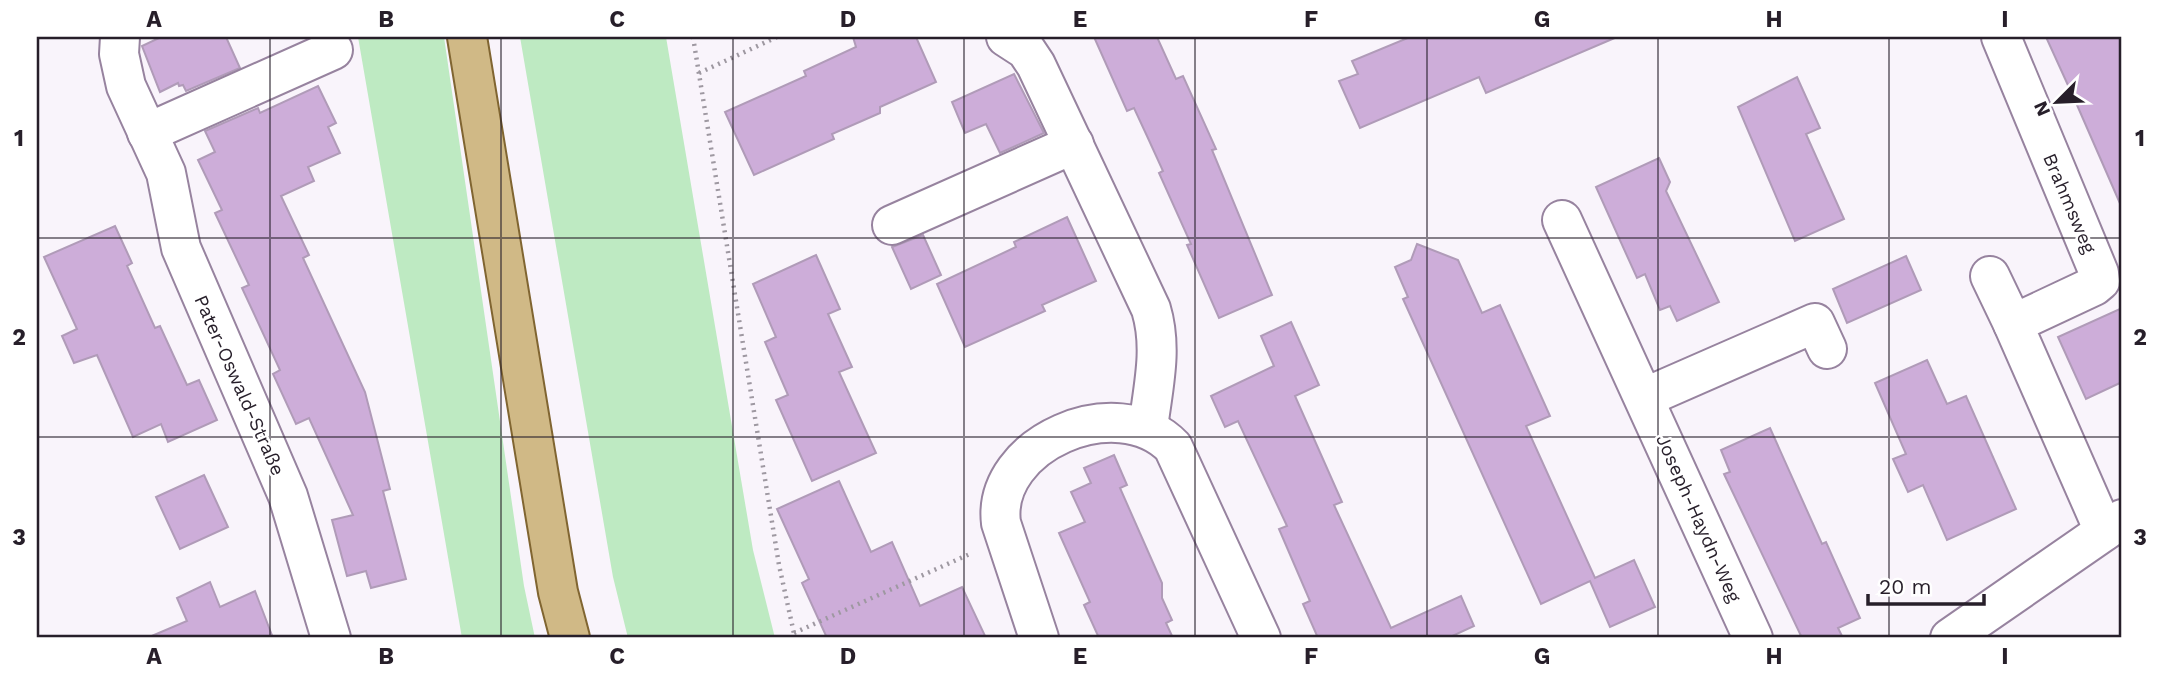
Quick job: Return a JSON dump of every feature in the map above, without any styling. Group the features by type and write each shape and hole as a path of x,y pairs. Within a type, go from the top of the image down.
{"main road":[{"path":"467,37 558,592 570,638"}],"street":[{"name":"Pater-Oswald-Straße","path":"120,37 119,54 126,86 170,187 181,248 288,496 331,638"},
{"path":"1006,37 1026,50 1036,65 1155,324 1157,359 1148,428"},
{"name":"Brahmsweg","path":"2001,37 2100,281 2012,324"},
{"path":"147,134 333,50"},
{"path":"892,225 1074,144"},
{"name":"Joseph-Haydn-Weg","path":"1562,220 1646,397 1753,638"},
{"path":"1950,638 2113,525 1990,276"},
{"path":"1646,397 1815,323 1827,349"},
{"path":"1040,638 1005,538 999,510 1004,486 1037,449 1091,424 1129,422 1160,433 1180,458 1261,638"}],"path":[{"path":"693,37 779,565 794,635 1005,538"},
{"path":"699,73 777,37"}],"green space":[{"path":"358,37 444,37 524,586 535,638 462,638"},
{"path":"520,37 666,37 753,550 775,638 628,638 613,577"}],"building":[{"path":"161,37 226,37 240,68 186,91 183,85 179,86 178,83 160,92 142,46"},
{"path":"853,37 916,37 936,82 880,107 880,113 832,134 834,139 754,175 725,112 806,76 804,71 856,47"},
{"path":"1094,37 1157,37 1176,79 1183,76 1216,149 1212,150 1272,295 1219,318 1187,245 1191,244 1159,173 1163,171 1134,108 1127,111"},
{"path":"1410,37 1617,37 1486,93 1479,77 1360,128 1339,81 1358,74 1352,61"},
{"path":"2046,37 2122,37 2122,208 2077,105"},
{"path":"1014,74 1044,133 1000,153 986,124 965,133 952,102"},
{"path":"1797,77 1820,128 1806,134 1844,219 1795,241 1738,107"},
{"path":"318,86 336,123 328,127 340,153 308,167 314,181 281,196 309,255 303,258 365,392 390,489 383,491 406,579 371,588 366,571 347,576 332,520 353,515 309,418 296,424 273,374 280,370 242,288 249,285 215,213 222,210 198,160 215,152 205,131 258,108 260,113"},
{"path":"1659,158 1670,182 1666,191 1719,302 1677,321 1670,306 1660,310 1645,274 1637,278 1596,187"},
{"path":"1067,217 1096,281 1042,305 1045,311 965,347 937,284 1016,247 1014,242"},
{"path":"115,226 132,263 127,266 155,328 160,326 187,385 199,380 217,420 168,442 161,424 133,437 97,355 74,363 62,336 77,329 44,257"},
{"path":"923,235 941,275 911,289 892,247"},
{"path":"1417,244 1458,260 1482,313 1500,305 1550,416 1526,426 1595,578 1634,560 1655,607 1610,627 1590,581 1541,604 1403,299 1408,297 1395,267 1411,260"},
{"path":"816,255 840,309 828,314 852,367 839,372 876,453 812,481 776,400 788,395 765,342 776,337 753,284"},
{"path":"1906,256 1921,290 1847,323 1833,289"},
{"path":"2122,308 2122,382 2086,399 2058,337"},
{"path":"1291,322 1319,385 1295,396 1342,502 1334,505 1391,628 1461,596 1474,626 1448,638 1318,638 1303,604 1310,601 1279,529 1287,526 1238,421 1225,427 1211,396 1274,366 1261,336"},
{"path":"1927,360 1947,404 1966,396 2016,509 1947,540 1923,485 1908,492 1893,459 1906,454 1875,383"},
{"path":"1770,428 1822,544 1826,542 1860,618 1838,628 1843,638 1802,638 1724,474 1730,472 1721,450"},
{"path":"1114,455 1127,485 1120,488 1162,583 1162,598 1172,620 1166,623 1173,638 1099,638 1084,605 1090,602 1059,533 1085,522 1071,492 1091,483 1084,468"},
{"path":"204,475 228,527 180,549 156,497"},
{"path":"839,481 871,552 892,542 920,606 962,587 986,638 827,638 802,583 809,579 777,509"},
{"path":"210,582 220,607 255,591 273,638 147,638 187,621 177,598"}]}
